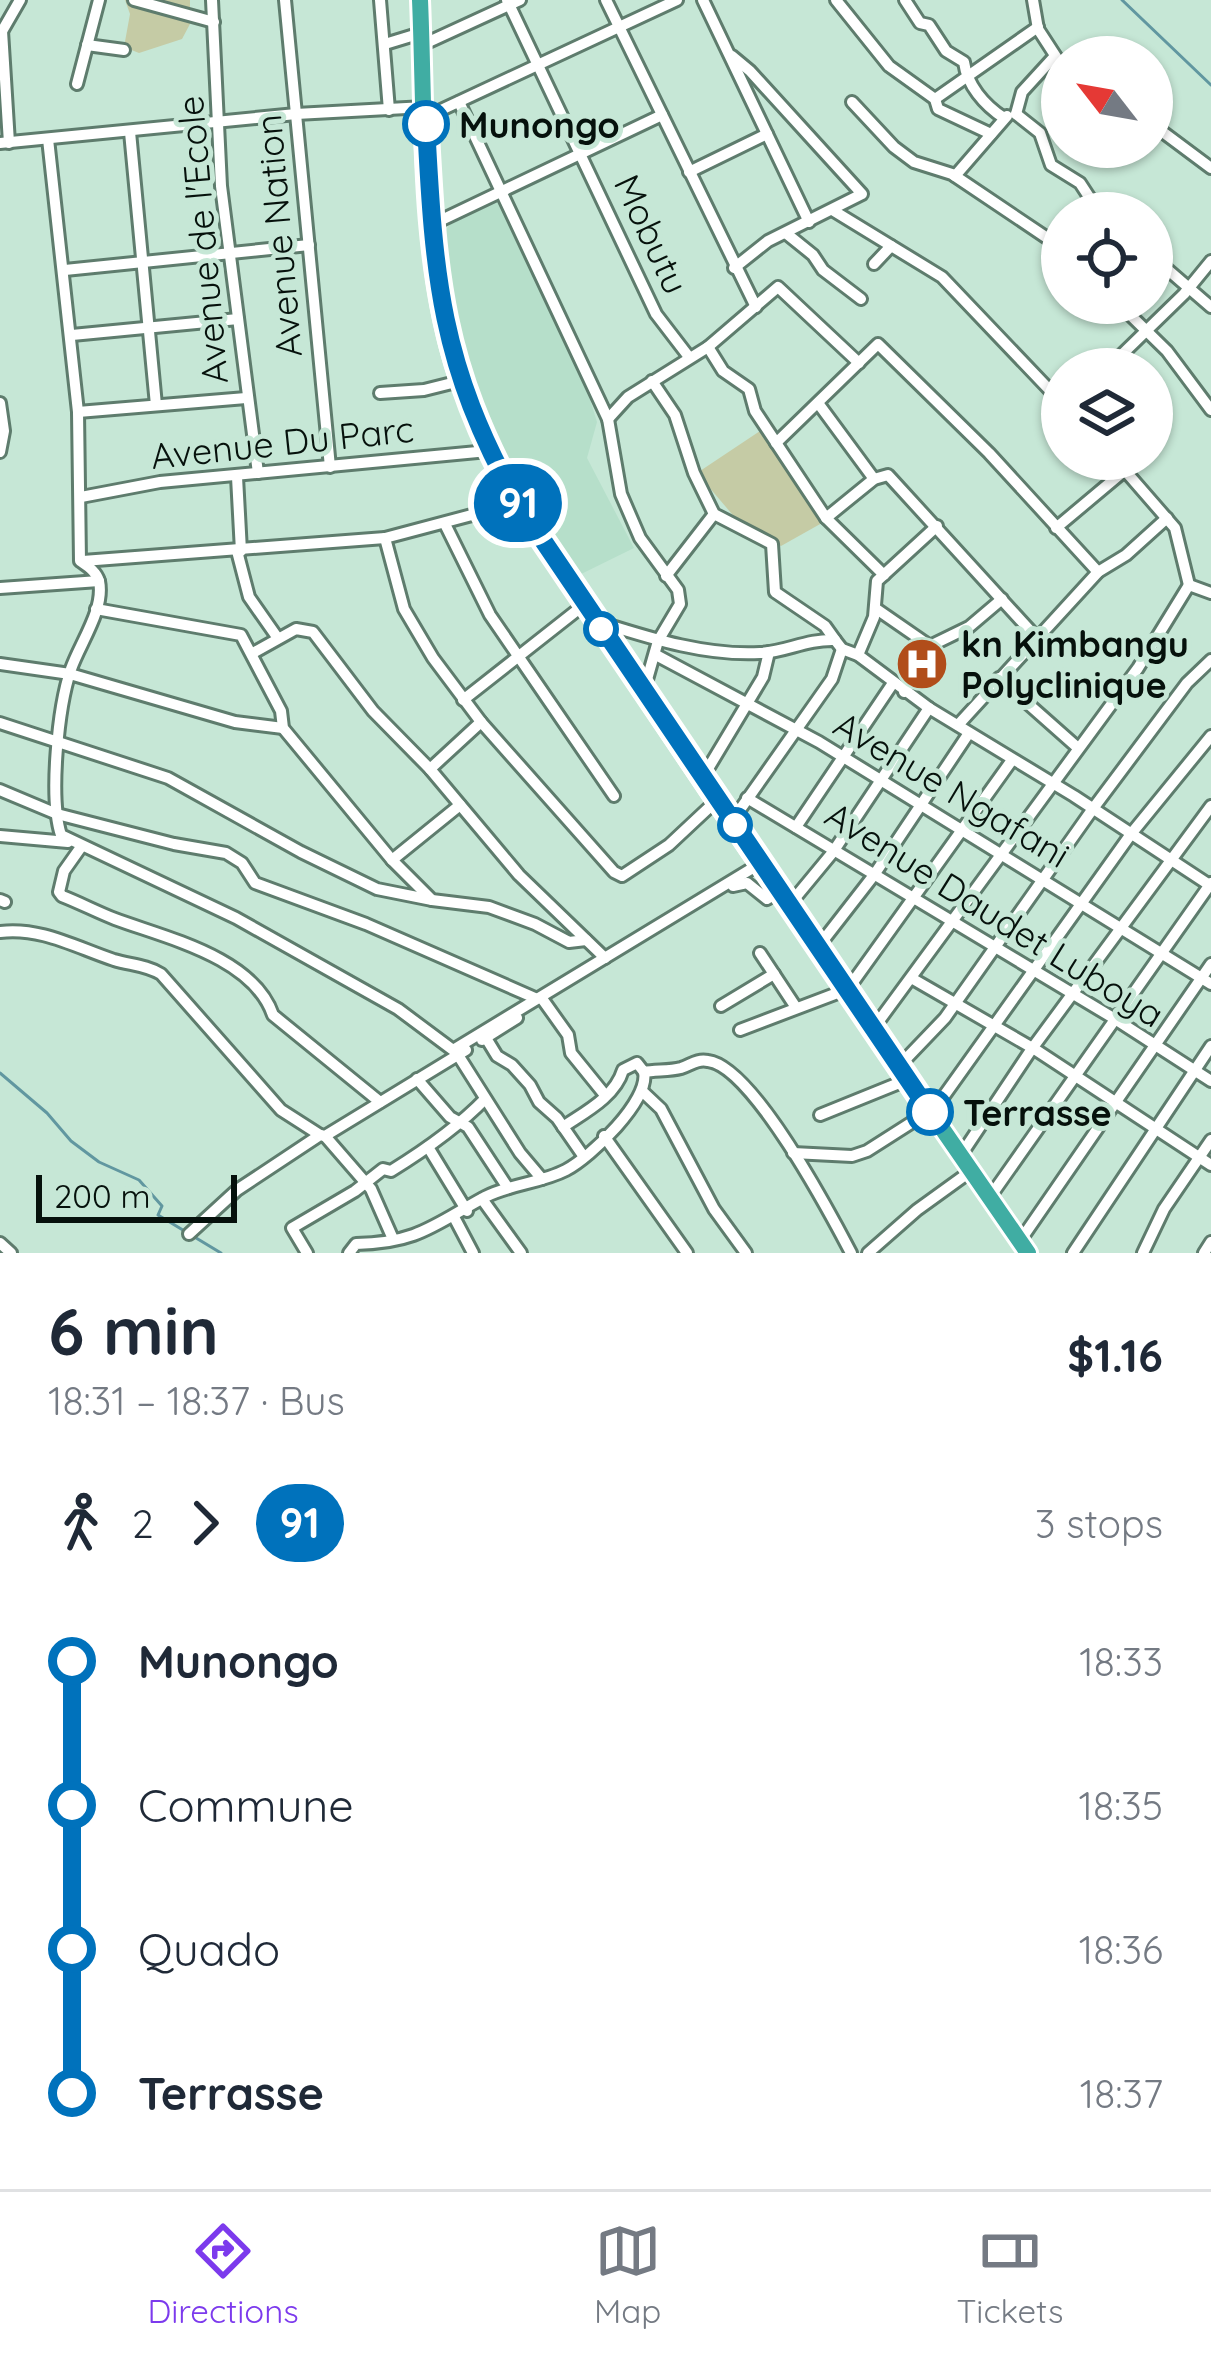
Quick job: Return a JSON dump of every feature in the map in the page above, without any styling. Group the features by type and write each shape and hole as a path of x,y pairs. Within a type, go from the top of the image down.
{"highway":[{"path":"420,0 431,225 440,308 460,381 488,451 716,801 1024,1247"}],"street":[{"path":"20,0 1,33 4,143 296,114 425,112 459,102 677,0"},
{"path":"77,84 99,0"},
{"name":"Avenue de l'Ecole","path":"212,0 221,186 258,473"},
{"name":"Avenue Nation","path":"284,0 330,467"},
{"path":"380,0 389,110"},
{"path":"606,0 755,307"},
{"path":"703,0 809,222"},
{"path":"836,0 889,66 935,99 938,109 991,134"},
{"path":"905,0 946,51 964,62 966,77 984,103 1040,133 1048,163 1080,182 1086,192"},
{"path":"1034,0 1043,36"},
{"path":"143,1 214,22"},
{"path":"385,44 422,39 512,2"},
{"name":"Mobutu","path":"512,2 656,314 689,357"},
{"path":"935,99 1038,27"},
{"path":"87,45 124,50"},
{"path":"732,56 859,189 861,197 768,241 734,268"},
{"path":"955,176 1010,116 1022,92 1041,76"},
{"path":"459,102 608,419 621,494 640,538 681,598 658,640 644,690"},
{"path":"852,102 914,162 955,176 1041,234"},
{"path":"431,225 662,116"},
{"path":"130,132 156,405"},
{"path":"688,172 767,134"},
{"path":"48,139 78,412 80,562"},
{"path":"1173,140 1211,168"},
{"path":"834,211 950,284 1041,381"},
{"path":"788,234 823,270 861,298"},
{"path":"65,270 309,244"},
{"path":"874,264 891,247"},
{"path":"1129,348 1211,261"},
{"path":"1173,274 1211,307"},
{"path":"608,419 628,397 708,347 778,286 859,363"},
{"path":"72,335 238,320"},
{"path":"1139,324 1211,410"},
{"path":"776,443 878,344 989,453 1098,572"},
{"path":"708,347 718,367 749,389 755,411 826,518 884,575"},
{"path":"380,393 460,381"},
{"path":"652,381 675,416 714,514 772,544 775,592 825,626 839,645 832,679 732,821"},
{"path":"78,412 246,398"},
{"path":"818,403 874,479"},
{"path":"0,408 4,431 0,452"},
{"name":"Avenue Du Parc","path":"81,497 160,482 488,451"},
{"path":"826,518 874,479 888,475 1036,637"},
{"path":"237,477 239,551 249,597 277,637"},
{"path":"1056,528 1112,480"},
{"path":"873,1029 1138,668 1189,585 1175,528 1133,480"},
{"path":"80,562 385,538 517,502"},
{"path":"666,576 714,514"},
{"path":"958,724 1098,572 1126,555 1167,518"},
{"path":"445,524 472,584 516,656 614,796"},
{"path":"859,656 875,608 875,588 937,526"},
{"path":"385,538 404,609 463,700 607,865 622,876 668,845 716,801"},
{"path":"80,562 99,581 96,609 70,674 58,744 59,832 75,844 236,918 398,1010 453,1050 727,889 743,882 767,899 785,897 833,852 928,708"},
{"path":"0,588 99,581"},
{"path":"1189,585 1211,593"},
{"path":"796,827 842,758 930,646 968,627 1002,599"},
{"path":"463,700 585,604"},
{"path":"875,608 930,646"},
{"path":"96,609 237,633 253,653 281,711 283,728 432,901"},
{"path":"596,621 658,640 729,653 769,652 804,640 839,645 928,708 1211,885 990,1197"},
{"path":"253,653 296,629 313,632 373,711 430,769 518,875 605,958"},
{"path":"703,777 763,677 769,652"},
{"name":"Avenue Ngafani","path":"656,655 882,780 1206,981"},
{"path":"820,1115 905,1071 1092,810 1187,683 1211,660"},
{"path":"0,664 70,674 236,722 283,728"},
{"path":"999,678 1078,748"},
{"path":"430,769 481,722"},
{"path":"0,723 168,778 377,889 489,907 569,942 586,940"},
{"path":"818,946 874,875 970,733"},
{"path":"793,1153 851,1156 930,1112 1131,834 1211,736"},
{"path":"740,1030 848,988 1012,760"},
{"path":"0,790 57,814 230,854 255,883 366,924 539,999 568,1035 571,1053 605,1095"},
{"name":"Avenue Daudet Luboya","path":"747,798 1115,1018 1211,1081"},
{"path":"392,860 460,806"},
{"path":"868,1253 966,1163 1031,1050 1211,806"},
{"path":"0,836 75,844"},
{"path":"75,844 64,871 62,896 183,940 223,964 264,996 273,1015 380,1102"},
{"path":"189,1234 237,1190 761,863"},
{"path":"0,932 26,929 161,974 281,1110 323,1135 367,1183 393,1239"},
{"path":"760,953 795,1006"},
{"path":"1024,1247 1113,1102 1206,981 1211,964"},
{"path":"721,1006 774,974"},
{"path":"913,979 1211,1165"},
{"path":"486,1038 584,1157"},
{"path":"1073,1253 1211,1046"},
{"path":"458,1055 520,1153 542,1179"},
{"path":"644,1072 702,1060 719,1064 745,1086 793,1153 851,1253"},
{"path":"349,1253 356,1244 379,1248 393,1239 410,1238 467,1211 482,1198 563,1172 584,1157 643,1092 644,1072 638,1063 623,1070 619,1083 594,1108 563,1127"},
{"path":"417,1079 468,1127 508,1188"},
{"path":"643,1092 661,1109 714,1209 746,1253"},
{"path":"307,1253 292,1228 383,1169 391,1171 428,1147 485,1099"},
{"path":"604,1136 687,1253"},
{"path":"1143,1253 1163,1209 1211,1140"},
{"path":"428,1147 467,1211"},
{"path":"482,1198 521,1253"},
{"path":"454,1217 473,1253"},
{"path":"410,1238 416,1253"},
{"path":"1204,1253 1211,1242"},
{"path":"0,1244 11,1253"}],"shaded area":[{"path":"125,0 190,0 190,24 182,39 139,53 124,47 130,14"},
{"path":"497,199 587,390 597,422 587,458 634,548 573,578 492,441 492,421 453,336 445,232 449,225"},
{"path":"760,431 822,523 781,546 737,520 697,473"}],"waterway":[{"path":"1122,0 1211,85"},
{"path":"0,1073 47,1113 71,1141 99,1162 139,1180 162,1206 158,1215 221,1253"}],"bus line":[{"name":"91","path":"426,124 440,308 468,405 488,451 716,801 930,1112"}],"place":[{"name":"Munongo","path":"426,124"},
{"name":"kn Kimbangu Polyclinique","path":"922,664"},
{"name":"Terrasse","path":"930,1112"}]}
